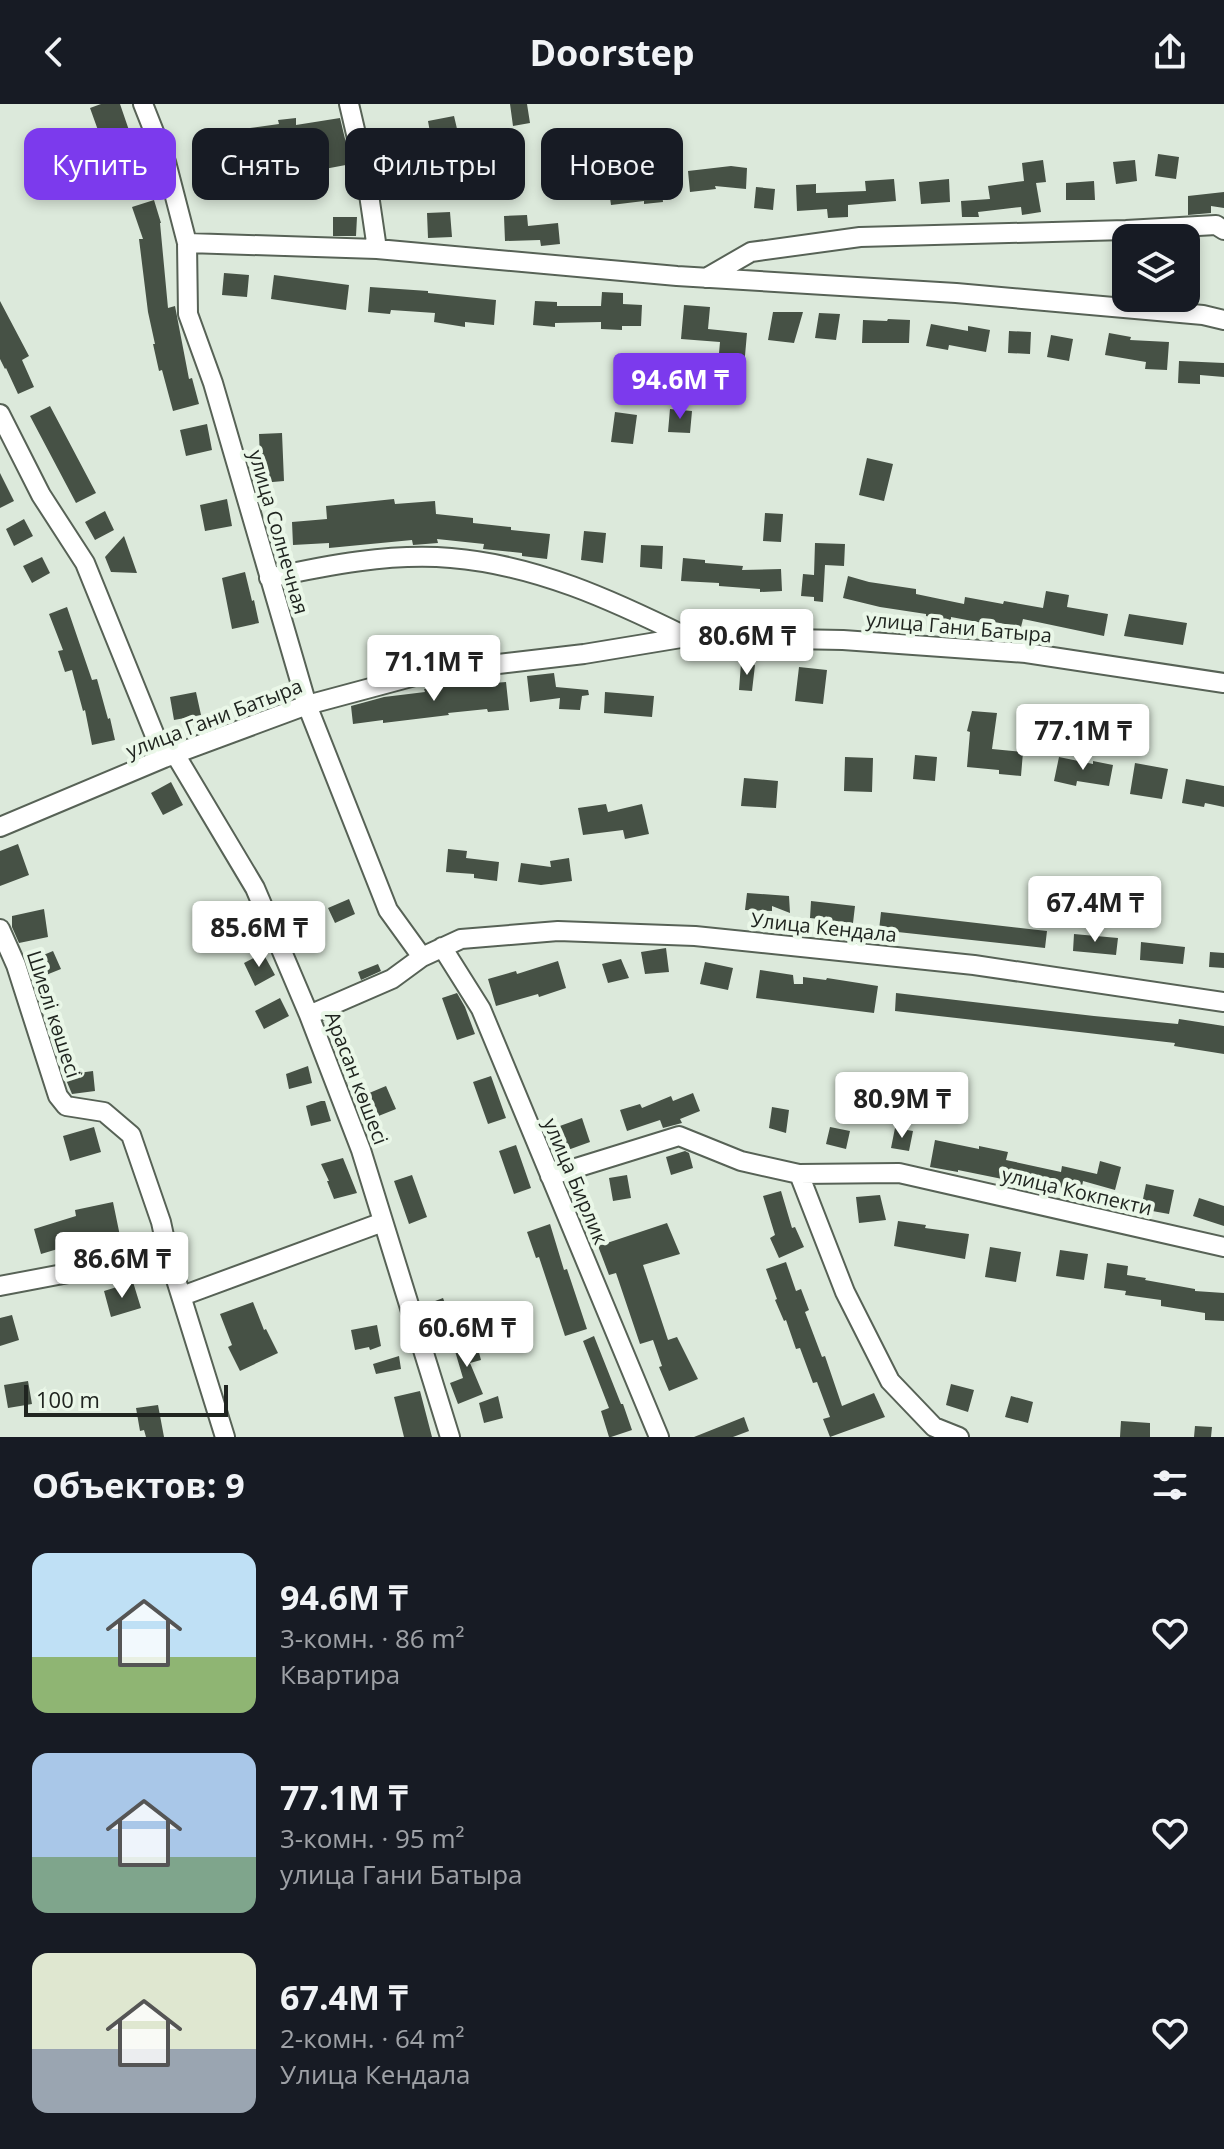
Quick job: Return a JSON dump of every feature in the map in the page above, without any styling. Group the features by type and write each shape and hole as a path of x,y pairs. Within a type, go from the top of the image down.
{"street":[{"name":"улица Солнечная","path":"143,104 166,162 187,243 188,314 213,383 307,705 388,910 422,957"},
{"path":"349,104 367,181 377,249"},
{"path":"706,278 751,252 860,237 1216,225 1224,230"},
{"path":"187,243 377,249 706,278 956,293 1203,315 1224,320"},
{"name":"Арасан көшесі","path":"0,414 41,495 85,563 170,756 255,888 309,1015 361,1150 450,1437"},
{"name":"улица Гани Батыра","path":"269,578 367,560 450,558 483,562 568,583 612,600 687,637"},
{"name":"улица Гани Батыра","path":"0,827 170,756 307,705 430,672 584,654 687,637 843,640 1026,653 1224,683"},
{"name":"Шиелі көшесі","path":"0,929 16,965 58,1096 66,1106 104,1112 131,1135 161,1222 168,1254 225,1437"},
{"name":"Улица Кендала","path":"309,1015 392,979 422,957 461,939 558,931 695,936 974,965 1224,1002"},
{"name":"улица Бирлик","path":"442,947 481,1009 659,1437"},
{"name":"улица Кокпекти","path":"550,1176 679,1136 741,1161 799,1174 899,1173 1224,1247"},
{"path":"799,1174 845,1292 890,1381 934,1427 959,1437"},
{"path":"182,1296 383,1222"},
{"path":"0,1286 168,1254"}],"building":[{"path":"101,104 120,104 128,128 97,128 90,108"},
{"path":"510,104 527,104 530,123 513,126"},
{"path":"454,116 457,128 429,128 428,121"},
{"path":"296,118 296,125 340,118 345,139 345,165 329,168 329,128 250,128 279,124 278,120"},
{"path":"1158,154 1179,157 1176,179 1155,176"},
{"path":"1043,160 1046,182 1036,183 1041,212 1022,215 1021,207 978,212 979,217 962,217 961,201 990,199 988,186 1024,181 1022,163"},
{"path":"1135,160 1137,181 1116,184 1113,162"},
{"path":"731,166 747,168 746,189 715,186 716,189 690,192 688,171"},
{"path":"894,179 896,201 848,205 848,217 828,218 827,209 797,211 796,185 816,184 816,193 866,191 865,181"},
{"path":"949,179 950,202 921,204 919,182"},
{"path":"1094,181 1095,200 1066,200 1066,183"},
{"path":"756,187 775,189 773,210 754,208"},
{"path":"1224,192 1224,208 1211,206 1211,213 1188,215 1188,196"},
{"path":"154,200 161,223 168,308 175,306 189,379 192,378 199,404 173,411 162,370 159,371 139,239 143,239 132,207"},
{"path":"610,200 663,200 663,202 644,204 644,201 611,205"},
{"path":"450,212 452,237 428,238 427,213"},
{"path":"527,215 528,226 558,223 560,244 541,246 540,240 505,241 504,216"},
{"path":"333,217 357,217 356,236 333,236"},
{"path":"224,273 249,275 247,297 222,295"},
{"path":"274,275 349,285 346,310 271,299"},
{"path":"370,287 496,300 494,325 465,322 465,327 434,322 435,313 368,312"},
{"path":"602,292 623,293 623,304 642,305 641,326 622,326 622,330 601,329 601,322 555,323 555,327 533,325 535,301 557,302 557,306 601,306"},
{"path":"0,301 29,356 22,360 34,387 18,394 0,359"},
{"path":"684,305 710,307 708,329 747,333 744,367 718,364 720,342 681,339"},
{"path":"773,312 803,312 794,343 768,340"},
{"path":"819,313 840,314 836,340 815,338"},
{"path":"863,320 910,320 909,343 862,343"},
{"path":"931,324 968,331 968,326 990,330 986,352 949,345 948,350 926,346"},
{"path":"1009,331 1031,332 1030,354 1008,353"},
{"path":"1109,333 1131,337 1130,340 1169,342 1167,370 1145,369 1146,362 1105,355"},
{"path":"1051,335 1073,339 1069,361 1047,357"},
{"path":"1179,361 1224,363 1224,377 1200,375 1200,384 1178,383"},
{"path":"50,406 96,493 76,503 30,416"},
{"path":"670,409 692,411 690,433 668,432"},
{"path":"615,412 637,415 633,444 611,442"},
{"path":"207,424 212,450 186,456 180,430"},
{"path":"282,433 284,481 261,483 259,434"},
{"path":"867,458 893,464 884,501 859,495"},
{"path":"0,473 14,501 0,508"},
{"path":"227,499 232,526 205,531 200,505"},
{"path":"394,499 395,504 435,501 436,514 473,518 473,523 511,527 511,530 550,534 547,559 483,549 484,544 437,539 438,543 413,545 412,540 329,548 329,543 293,545 292,522 327,519 326,506"},
{"path":"105,511 114,530 95,540 85,522"},
{"path":"765,513 783,514 781,542 763,541"},
{"path":"24,519 33,536 14,546 6,529"},
{"path":"584,531 606,533 603,563 581,560"},
{"path":"124,536 137,573 111,572 105,557"},
{"path":"815,543 845,544 844,566 825,565 823,602 814,601 814,597 801,596 803,574 814,575"},
{"path":"641,545 663,546 662,569 640,567"},
{"path":"42,557 50,573 32,583 23,566"},
{"path":"683,558 743,566 742,570 781,569 782,591 760,592 760,589 719,586 719,583 681,581"},
{"path":"245,572 259,623 232,629 222,578"},
{"path":"848,576 916,589 916,594 964,604 965,597 1043,608 1046,591 1069,595 1067,607 1108,614 1104,636 1023,619 1021,627 951,617 951,621 880,607 843,598"},
{"path":"67,607 92,680 97,679 115,740 92,745 72,670 65,672 58,651 63,650 49,614"},
{"path":"1129,614 1187,623 1183,645 1124,636"},
{"path":"741,663 755,665 752,691 739,690"},
{"path":"799,667 827,670 823,704 795,701"},
{"path":"554,673 556,687 588,690 589,695 582,696 580,710 559,709 560,698 530,702 527,676"},
{"path":"481,681 481,684 506,682 509,710 488,712 487,709 353,724 351,706 384,697 425,692 424,689"},
{"path":"196,692 201,715 174,720 170,697"},
{"path":"605,692 654,696 652,717 604,713"},
{"path":"972,711 997,713 992,749 1023,752 1021,776 967,767 970,732 967,731"},
{"path":"915,755 937,757 935,781 913,779"},
{"path":"845,757 873,758 872,792 844,791"},
{"path":"1059,757 1113,765 1109,786 1077,781 1076,786 1054,781"},
{"path":"1135,763 1168,769 1162,799 1130,794"},
{"path":"744,778 778,781 776,808 741,806"},
{"path":"1186,779 1224,786 1224,807 1182,803"},
{"path":"171,782 183,805 163,815 151,793"},
{"path":"606,804 608,812 642,804 649,834 625,839 623,830 583,835 578,808"},
{"path":"18,844 29,875 0,886 0,851"},
{"path":"448,849 467,851 466,858 499,862 497,881 474,878 474,874 446,872"},
{"path":"569,858 572,881 541,885 518,882 521,863 551,867 550,861"},
{"path":"747,893 789,896 790,913 772,906 772,911 745,910"},
{"path":"349,899 355,914 335,923 328,908"},
{"path":"811,901 855,906 853,923 810,918"},
{"path":"44,909 48,937 19,943 12,927 12,916"},
{"path":"881,912 1047,931 1045,948 879,930"},
{"path":"1074,934 1118,938 1116,955 1073,951"},
{"path":"1141,942 1185,947 1183,964 1140,960"},
{"path":"666,948 669,972 645,974 641,952"},
{"path":"53,951 61,969 41,977 34,959"},
{"path":"1210,952 1224,953 1224,968 1209,967"},
{"path":"263,953 275,975 255,986 244,963"},
{"path":"621,959 629,978 608,983 602,964"},
{"path":"558,961 566,988 496,1006 488,979"},
{"path":"705,962 733,968 728,990 700,984"},
{"path":"378,964 381,971 361,980 358,972"},
{"path":"760,970 793,975 794,984 803,984 803,977 878,986 874,1013 756,998"},
{"path":"457,993 475,1034 457,1040 442,998"},
{"path":"896,993 1094,1016 1178,1024 1179,1019 1224,1026 1224,1054 1174,1046 1175,1043 895,1011"},
{"path":"280,998 289,1016 264,1029 255,1011"},
{"path":"308,1066 312,1083 289,1089 286,1074"},
{"path":"93,1071 95,1091 72,1094 64,1075"},
{"path":"491,1076 506,1118 488,1124 473,1082"},
{"path":"386,1086 396,1109 371,1119 362,1096"},
{"path":"693,1093 700,1111 680,1119 682,1123 663,1128 660,1120 627,1131 620,1110 640,1104 642,1108 671,1096 673,1101"},
{"path":"325,1101 331,1121 311,1126 306,1106"},
{"path":"772,1107 789,1110 786,1133 769,1128"},
{"path":"582,1118 590,1142 565,1151 557,1127"},
{"path":"94,1127 101,1152 70,1161 63,1136"},
{"path":"830,1127 850,1131 846,1149 826,1144"},
{"path":"895,1128 913,1131 909,1151 891,1148"},
{"path":"935,1140 1008,1152 1006,1160 1061,1172 1062,1166 1097,1174 1100,1161 1121,1167 1115,1190 1083,1181 1081,1192 1041,1183 1040,1189 958,1170 930,1167"},
{"path":"516,1145 531,1188 514,1194 499,1151"},
{"path":"685,1151 689,1153 693,1168 671,1175 666,1157"},
{"path":"343,1158 357,1193 334,1199 321,1164"},
{"path":"412,1175 427,1217 409,1224 394,1181"},
{"path":"627,1175 631,1198 613,1201 609,1178"},
{"path":"1146,1184 1174,1190 1169,1214 1141,1209"},
{"path":"781,1191 792,1228 795,1227 804,1247 779,1258 770,1238 775,1235 763,1196"},
{"path":"880,1195 886,1220 859,1223 856,1197"},
{"path":"1199,1198 1224,1206 1224,1226 1193,1216"},
{"path":"113,1202 120,1236 41,1254 34,1229 76,1216 75,1210"},
{"path":"898,1221 969,1234 965,1259 894,1246"},
{"path":"667,1223 680,1254 643,1265 668,1340 677,1337 698,1379 669,1391 653,1340 640,1344 616,1273 609,1275 598,1246"},
{"path":"550,1224 587,1329 565,1336 539,1257 536,1258 527,1232"},
{"path":"990,1247 1021,1252 1016,1282 985,1277"},
{"path":"1060,1250 1088,1254 1084,1280 1056,1276"},
{"path":"786,1262 796,1291 801,1289 809,1310 805,1312 822,1357 825,1356 842,1406 874,1393 885,1417 830,1437 823,1419 830,1417 817,1382 813,1383 800,1348 796,1349 775,1300 766,1269"},
{"path":"1107,1263 1128,1266 1127,1275 1145,1280 1195,1291 1224,1293 1224,1321 1205,1320 1205,1313 1161,1306 1161,1300 1125,1295 1126,1291 1104,1288"},
{"path":"133,1282 141,1308 111,1317 104,1291"},
{"path":"443,1298 451,1319 429,1328 422,1306"},
{"path":"253,1302 264,1330 278,1353 240,1371 228,1347 232,1345 220,1314"},
{"path":"12,1315 19,1340 0,1346 0,1318"},
{"path":"377,1325 381,1346 355,1350 351,1330"},
{"path":"474,1334 481,1360 470,1363 483,1394 458,1404 450,1383 463,1378 452,1341"},
{"path":"594,1336 632,1430 611,1437 601,1411 609,1408 583,1341"},
{"path":"399,1356 401,1369 376,1374 373,1364"},
{"path":"28,1381 32,1404 8,1408 4,1385"},
{"path":"951,1384 974,1390 968,1412 946,1405"},
{"path":"420,1391 432,1437 404,1437 394,1397"},
{"path":"498,1396 503,1418 484,1423 479,1403"},
{"path":"1011,1396 1033,1402 1028,1423 1005,1417"},
{"path":"158,1405 164,1437 146,1437 144,1430 140,1431 136,1408"},
{"path":"744,1417 749,1431 733,1437 694,1437"},
{"path":"1121,1421 1150,1423 1150,1437 1120,1437"},
{"path":"1195,1426 1212,1427 1211,1437 1194,1437"}]}
